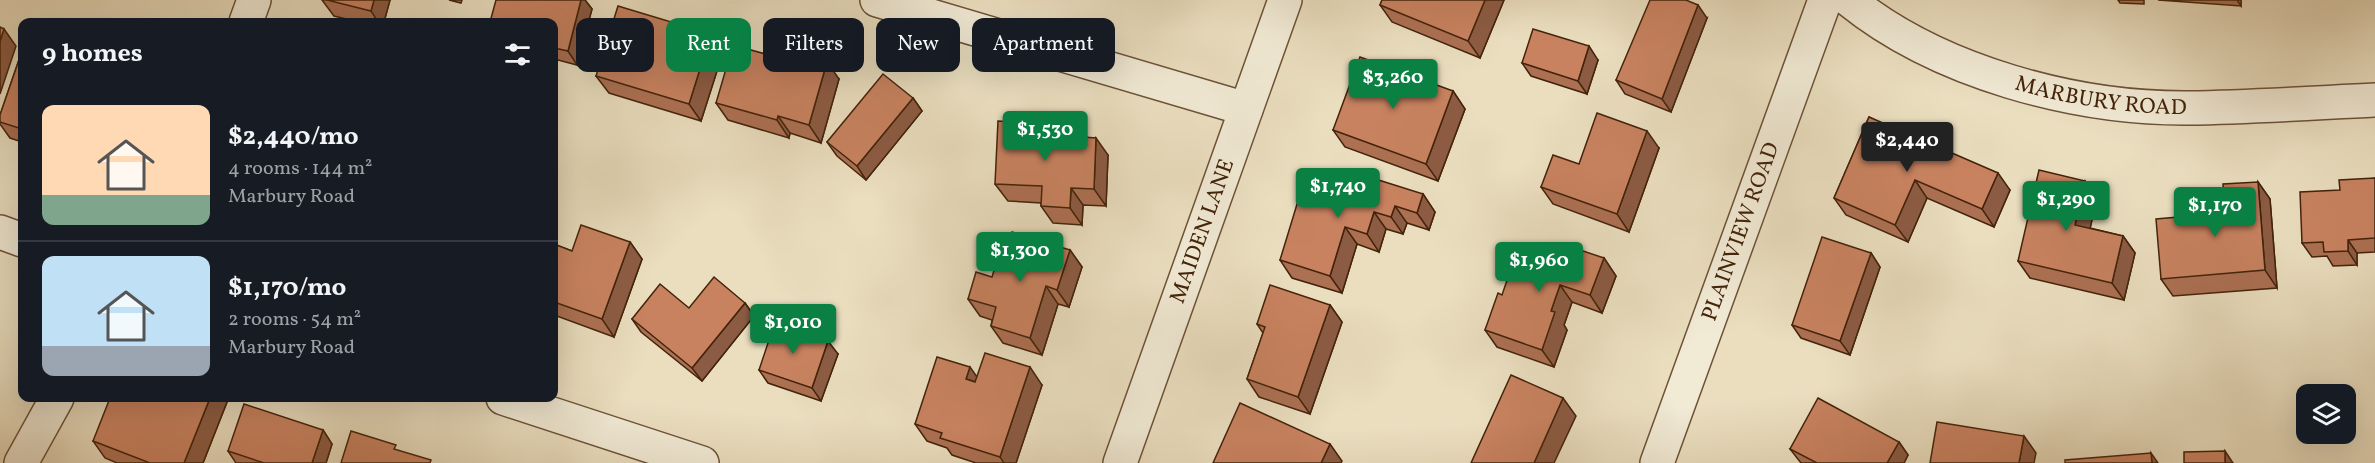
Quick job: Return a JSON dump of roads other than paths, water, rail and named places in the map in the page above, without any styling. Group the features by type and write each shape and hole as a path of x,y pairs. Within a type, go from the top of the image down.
{"street":[{"path":"247,18 254,0"},
{"path":"877,0 1246,109"},
{"name":"MAIDEN LANE","path":"1120,463 1285,0"},
{"name":"PLAINVIEW ROAD","path":"1658,463 1825,0"},
{"name":"MARBURY ROAD","path":"1849,0 1874,20 1950,60 2020,84 2103,102 2187,108 2375,100"},
{"path":"0,232 18,239"},
{"path":"21,463 55,402"},
{"path":"515,402 702,463"}]}
